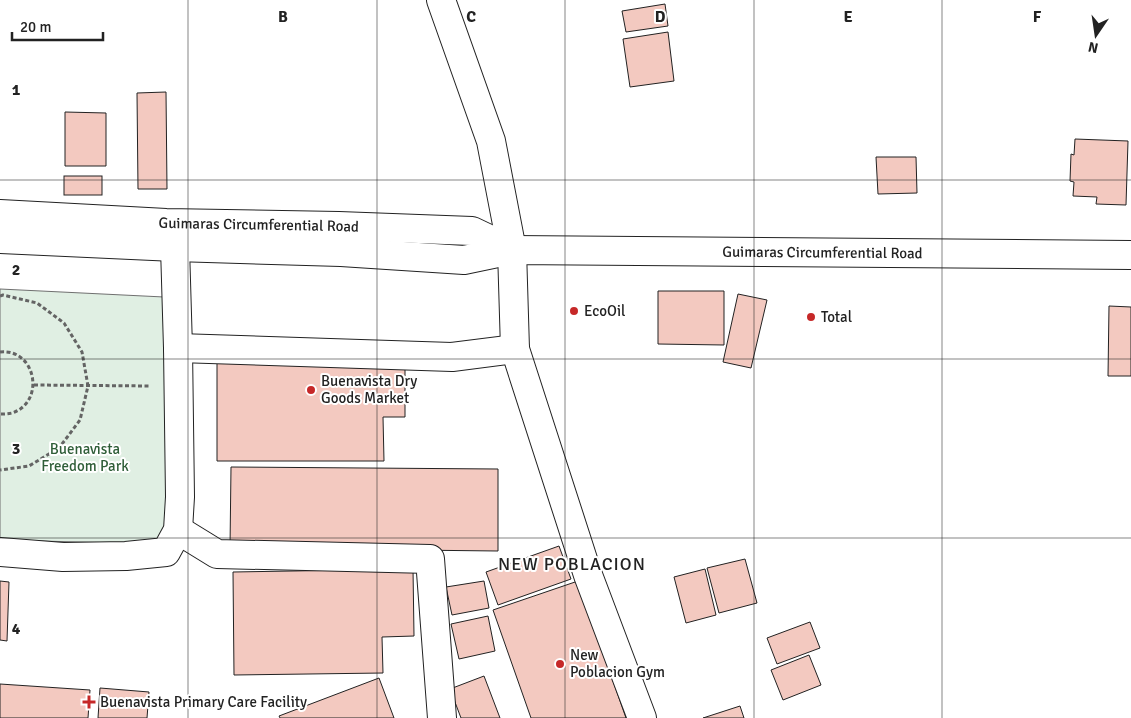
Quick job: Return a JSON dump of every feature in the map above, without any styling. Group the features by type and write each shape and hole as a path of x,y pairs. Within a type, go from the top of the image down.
{"main road":[{"path":"441,0 491,141 512,250 515,349 588,575 642,718"},
{"name":"Guimaras Circumferential Road","path":"0,214 166,223 339,226 472,231 512,250"},
{"name":"Guimaras Circumferential Road","path":"0,239 341,252 464,260 512,250 1131,255"},
{"path":"0,552 63,557 126,556 166,552 178,530 180,497 175,247"},
{"path":"178,348 452,357 515,349"},
{"path":"178,530 217,554 430,559 442,718"}],"path":[{"path":"0,296 3,295 37,303 64,323 82,352 88,386 80,420 59,448 29,466 0,470"},
{"path":"0,352 4,351 16,355 26,362 32,373 34,385 31,397 23,407 12,413 0,414"},
{"path":"34,385 178,386"}],"green space":[{"name":"Buenavista Freedom Park","path":"0,289 164,297 171,526 160,544 0,540"}],"building":[{"path":"665,4 668,26 626,32 622,11"},
{"path":"668,32 674,81 630,87 623,39"},
{"path":"166,92 167,189 138,189 137,93"},
{"path":"65,112 106,113 106,166 65,166"},
{"path":"1075,139 1128,141 1126,205 1096,204 1097,197 1073,196 1074,182 1070,181 1071,154 1074,155"},
{"path":"876,157 916,157 917,193 878,194"},
{"path":"64,176 102,176 102,195 64,195"},
{"path":"658,291 724,291 724,345 658,344"},
{"path":"738,294 767,300 751,368 723,362"},
{"path":"1109,306 1131,307 1131,376 1108,376"},
{"name":"Buenavista Dry Goods Market","path":"217,363 405,363 405,417 383,417 384,461 217,461"},
{"path":"231,467 498,469 498,551 230,548"},
{"path":"559,546 571,579 498,605 486,572"},
{"path":"745,559 757,603 719,613 707,568"},
{"path":"413,569 414,636 382,637 383,673 234,675 233,572"},
{"path":"705,569 716,615 686,623 674,577"},
{"path":"0,581 9,582 7,641 0,640"},
{"path":"484,581 489,608 452,615 446,587"},
{"name":"New Poblacion Gym","path":"578,581 626,718 531,718 493,610"},
{"path":"488,616 495,651 459,659 451,624"},
{"path":"810,622 820,648 777,664 767,638"},
{"path":"809,655 821,685 783,700 771,670"},
{"path":"484,676 500,718 461,718 450,689"},
{"path":"379,678 394,718 280,718 279,716"},
{"path":"0,684 90,690 88,718 0,718"},
{"path":"100,688 149,692 147,718 98,718"},
{"path":"740,706 744,718 703,718"}],"place":[{"name":"EcoOil","path":"574,311"},
{"name":"Total","path":"811,317"},
{"name":"Buenavista Dry Goods Market","path":"311,390"},
{"name":"New Poblacion Gym","path":"560,664"},
{"name":"Buenavista Primary Care Facility","path":"89,702"}],"district":[{"name":"NEW POBLACION","path":"572,564"}]}
